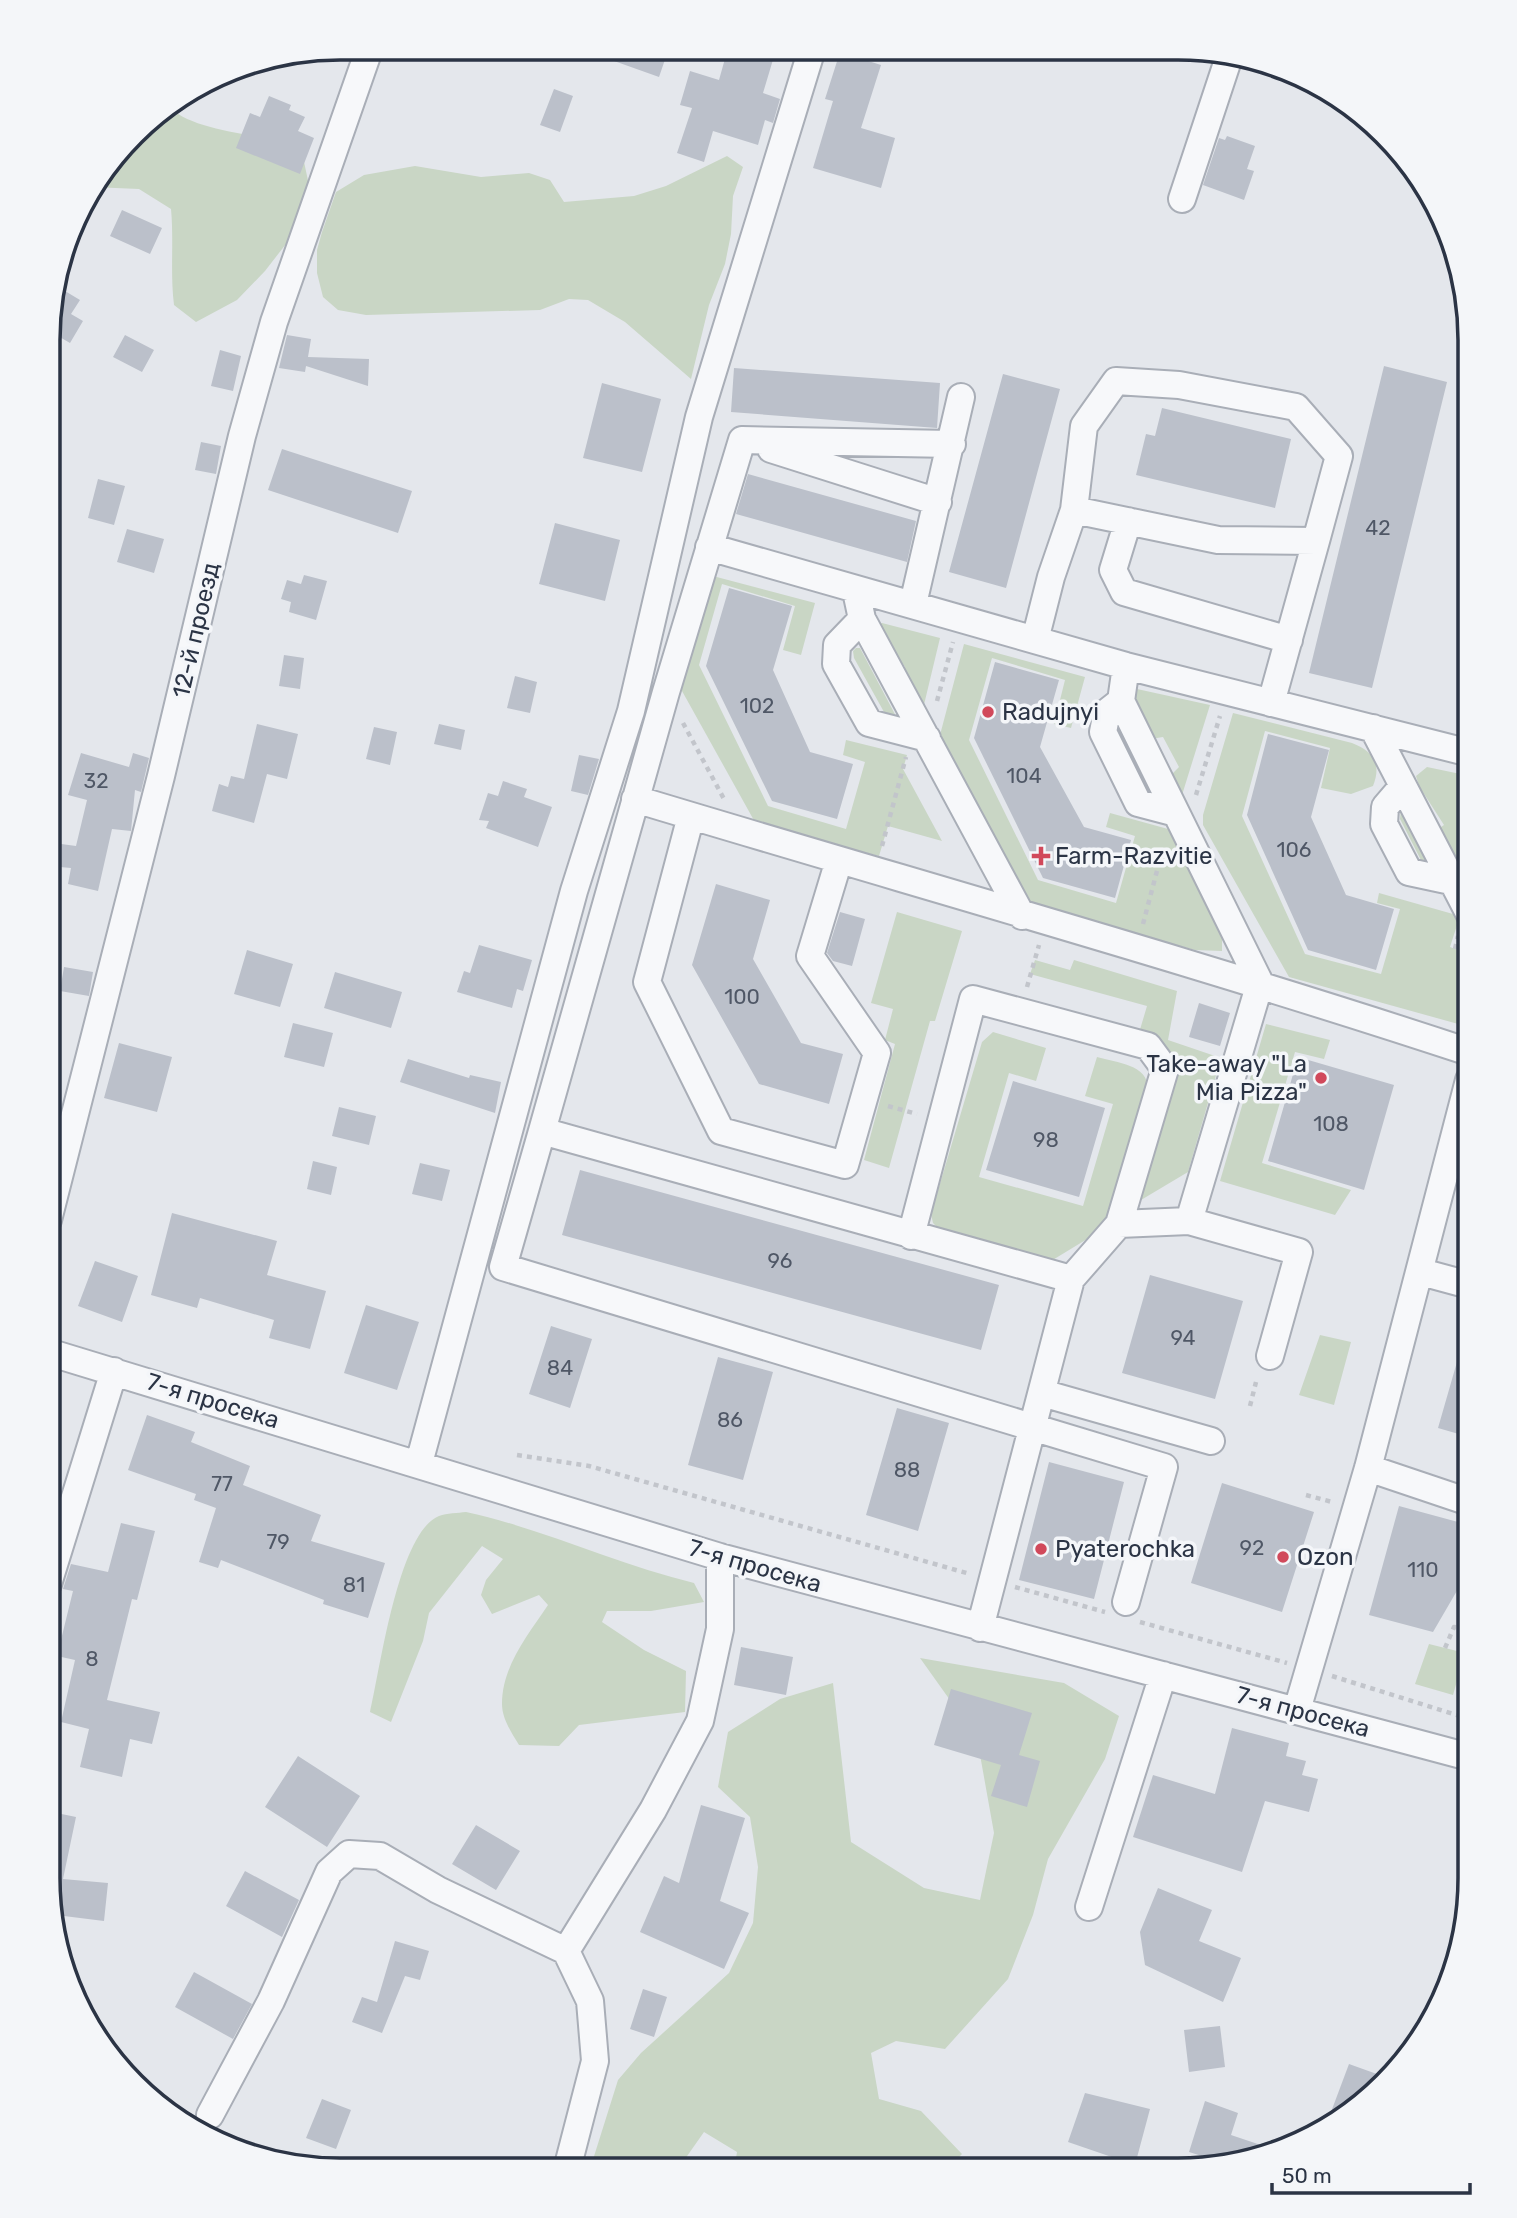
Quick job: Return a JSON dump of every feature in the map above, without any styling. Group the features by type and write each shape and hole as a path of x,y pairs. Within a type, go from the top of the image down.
{"street":[{"name":"12-й проезд","path":"60,1173 158,790 245,424 274,322 365,60"},
{"path":"418,1463 574,891 631,711 699,417 809,60"},
{"path":"1182,199 1227,64"},
{"path":"1035,640 1051,577 1074,510 1084,426 1116,381 1179,385 1296,407 1339,456 1272,703"},
{"path":"913,604 961,397"},
{"path":"743,440 952,444"},
{"path":"743,440 938,502"},
{"path":"743,440 666,692 503,1267 1164,1467 1126,1602"},
{"path":"1074,510 1218,540 1316,541"},
{"path":"1128,521 1112,570 1124,592 1289,640"},
{"path":"709,547 1126,666 1458,750"},
{"path":"856,591 863,619 920,736 1034,919"},
{"path":"863,619 837,645 836,664 869,723 920,736"},
{"path":"1126,666 1121,701 1260,983 1189,1221"},
{"path":"1373,728 1458,894"},
{"path":"635,799 1034,919 1260,983 1458,1048"},
{"path":"691,816 647,982 721,1131 845,1164 877,1054 810,956 839,860"},
{"path":"911,1236 973,999 1147,1046 1165,1069 1119,1224 1071,1279 980,1628"},
{"path":"1297,1710 1368,1468 1458,1124"},
{"path":"542,1131 1071,1279"},
{"path":"1119,1224 1189,1221 1298,1252 1270,1356"},
{"path":"1421,1272 1458,1282"},
{"name":"7-я просека","path":"60,1355 720,1557 1458,1753"},
{"path":"60,1545 114,1371"},
{"path":"1042,1393 1211,1441"},
{"path":"1368,1468 1458,1498"},
{"path":"566,1951 653,1810 700,1721 720,1629 720,1557"},
{"path":"1088,1908 1163,1675"},
{"path":"209,2115 271,2001 329,1872 349,1854 380,1856 438,1890 566,1951 590,2001 595,2061 570,2158"}],"path":[{"path":"875,871 960,617"},
{"path":"666,692 741,830"},
{"path":"1136,948 1178,819 1227,692"},
{"path":"1020,1011 1034,919"},
{"path":"864,1099 941,1121"},
{"path":"1250,1406 1256,1382"},
{"path":"1445,1648 1454,1627 1458,1628"}],"green space":[{"path":"177,112 210,127 300,143 310,190 296,231 265,271 237,300 196,322 174,305 171,209 139,189 105,188 141,141"},
{"path":"727,156 743,167 733,196 731,234 725,264 709,305 691,379 625,322 588,300 569,299 540,310 366,315 338,310 323,297 317,273 317,250 322,232 336,192 364,175 415,166 481,177 529,173 550,180 564,202 634,196 666,186"},
{"path":"694,571 815,603 801,655 783,650 795,606 722,584 699,665 768,806 846,829 865,762 843,755 846,740 907,755 903,769 942,841 888,826 879,856 756,824 677,682"},
{"path":"882,623 940,638 922,713 900,674 905,667 876,625"},
{"path":"964,644 1085,677 1071,728 1054,724 1065,680 992,658 969,740 1038,880 1116,903 1135,836 1106,827 1110,813 1168,829 1222,932 1222,951 1195,950 1039,908 1030,902 940,745 940,735"},
{"path":"860,648 898,720 889,721 854,658 853,651"},
{"path":"1137,689 1210,705 1182,795 1170,776 1179,767 1163,737 1151,739 1134,699"},
{"path":"1233,713 1352,743 1370,754 1376,765 1373,786 1351,794 1321,788 1330,748 1265,731 1242,816 1305,954 1381,974 1400,909 1377,903 1379,893 1458,915 1450,947 1458,950 1458,1024 1289,977 1203,825 1203,815"},
{"path":"1122,728 1158,795 1150,796 1120,738"},
{"path":"1427,767 1458,773 1458,865 1438,829 1444,825 1419,786 1416,776"},
{"path":"1401,809 1435,867 1425,868 1400,819"},
{"path":"897,912 962,931 935,1021 930,1021 889,1168 864,1160 895,1044 885,1040 893,1009 871,1003"},
{"path":"1035,960 1070,970 1074,960 1177,991 1168,1040 1221,1058 1188,1172 1141,1200 1169,1086 1139,1033 1147,1006 1030,974"},
{"path":"1266,1024 1330,1040 1324,1059 1295,1052 1262,1163 1351,1190 1335,1215 1220,1181"},
{"path":"993,1032 1046,1048 1036,1081 1009,1073 979,1177 1083,1206 1113,1104 1085,1096 1097,1057 1137,1069 1147,1081 1148,1089 1111,1214 1097,1233 1051,1261 939,1229 933,1223 931,1214 982,1042"},
{"path":"1320,1335 1351,1342 1334,1405 1299,1395"},
{"path":"466,1512 694,1583 704,1602 651,1611 607,1611 602,1622 644,1650 686,1671 685,1712 579,1725 559,1746 519,1745 504,1715 503,1690 511,1664 548,1605 539,1595 492,1614 481,1595 486,1580 503,1559 482,1546 429,1613 423,1641 391,1722 370,1712 385,1636 412,1548 425,1527 439,1516"},
{"path":"1429,1644 1458,1651 1458,1678 1453,1695 1415,1684"},
{"path":"920,1658 1064,1683 1119,1716 1105,1759 1048,1859 1033,1915 1008,1979 945,2049 896,2041 871,2053 879,2099 921,2111 962,2154 958,2158 736,2158 737,2152 704,2132 686,2158 593,2158 618,2080 641,2053 729,1973 753,1923 758,1867 750,1817 718,1787 728,1732 780,1699 833,1683 851,1842 924,1888 980,1900 994,1833 977,1738"}],"building":[{"path":"611,60 665,60 659,77"},
{"path":"725,60 773,60 763,93 780,99 773,123 765,120 758,145 713,131 704,162 677,153 692,108 680,105 690,71 719,80"},
{"path":"837,60 865,60 881,65 861,128 895,138 881,188 813,168 833,101 825,99"},
{"path":"554,89 573,96 560,132 540,125"},
{"path":"269,96 291,105 289,110 305,117 298,131 314,138 300,174 236,148 250,113 260,117"},
{"path":"1227,136 1255,146 1247,169 1254,171 1244,200 1203,185 1219,138 1225,140"},
{"path":"122,210 162,228 150,254 110,236"},
{"path":"64,290 80,300 71,314 83,321 70,343 60,337"},
{"path":"125,335 154,350 142,372 113,357"},
{"path":"287,335 311,339 308,357 369,359 368,386 306,366 305,372 279,368"},
{"path":"220,350 241,356 233,391 211,386"},
{"path":"1384,366 1447,382 1372,688 1309,673"},
{"path":"734,368 940,383 937,428 731,412"},
{"path":"1003,374 1060,389 1006,588 949,572"},
{"path":"602,383 661,399 642,472 583,458"},
{"path":"1162,408 1291,439 1275,508 1136,475 1146,434 1155,436"},
{"path":"201,442 221,446 216,474 195,470"},
{"path":"282,449 412,491 398,533 268,490"},
{"path":"748,474 916,521 907,562 736,514"},
{"path":"98,479 125,486 114,525 88,518"},
{"path":"555,523 620,540 605,601 539,584"},
{"path":"127,529 164,539 154,573 117,562"},
{"path":"304,575 327,581 316,620 289,612 291,602 281,599 287,580 301,584"},
{"path":"729,588 792,606 773,670 810,752 853,764 837,819 772,801 706,666"},
{"path":"284,655 304,658 300,689 279,686"},
{"path":"995,662 1059,680 1040,747 1084,827 1131,840 1115,898 1043,878 974,738"},
{"path":"515,676 537,682 530,713 507,708"},
{"path":"257,724 298,734 287,779 267,774 254,823 212,811 219,784 228,787 231,776 244,779"},
{"path":"439,724 465,730 461,750 434,744"},
{"path":"374,727 397,732 390,765 366,759"},
{"path":"1268,734 1329,750 1311,817 1346,895 1394,909 1376,970 1308,950 1247,815"},
{"path":"81,753 129,767 133,753 149,758 141,792 135,790 131,831 112,829 98,891 68,884 71,868 60,867 60,844 76,846 87,800 68,795"},
{"path":"579,755 599,759 588,795 571,791"},
{"path":"503,781 527,789 524,797 552,807 538,847 486,828 489,821 479,820 488,793 498,796"},
{"path":"716,884 770,900 753,959 801,1043 843,1054 829,1104 759,1084 692,965"},
{"path":"840,912 865,919 852,966 833,961 827,953"},
{"path":"479,945 532,960 523,991 517,989 512,1008 457,992 464,971 470,973"},
{"path":"247,950 293,964 280,1007 234,994"},
{"path":"64,967 93,972 89,996 60,991"},
{"path":"335,972 402,992 391,1028 324,1008"},
{"path":"1199,1003 1230,1013 1220,1046 1189,1037"},
{"path":"293,1023 333,1033 324,1067 284,1057"},
{"path":"119,1043 172,1057 157,1112 104,1098"},
{"path":"1298,1057 1394,1085 1364,1190 1268,1161"},
{"path":"408,1059 469,1078 470,1075 501,1082 495,1113 400,1082"},
{"path":"1013,1081 1105,1108 1079,1197 986,1170"},
{"path":"339,1107 376,1116 369,1145 332,1136"},
{"path":"313,1161 337,1167 331,1195 307,1189"},
{"path":"420,1163 450,1170 442,1201 412,1194"},
{"path":"580,1170 999,1285 981,1350 562,1235"},
{"path":"172,1213 277,1241 267,1275 326,1291 310,1349 269,1338 274,1320 200,1298 197,1308 151,1295"},
{"path":"95,1261 138,1276 122,1322 78,1306"},
{"path":"1150,1275 1243,1301 1215,1399 1122,1373"},
{"path":"366,1305 419,1322 397,1390 344,1373"},
{"path":"551,1326 592,1339 570,1408 529,1394"},
{"path":"718,1357 773,1372 743,1480 688,1465"},
{"path":"1458,1358 1458,1434 1438,1428"},
{"path":"897,1408 949,1423 918,1531 866,1515"},
{"path":"147,1415 195,1432 191,1442 250,1466 243,1485 321,1515 311,1541 385,1563 368,1618 323,1604 324,1600 221,1560 218,1568 199,1562 216,1508 194,1500 196,1494 128,1470"},
{"path":"1049,1462 1124,1482 1094,1599 1019,1580"},
{"path":"1222,1483 1314,1512 1282,1612 1191,1583"},
{"path":"1399,1506 1458,1522 1458,1589 1433,1632 1369,1615"},
{"path":"121,1523 155,1531 137,1600 132,1599 107,1700 160,1712 152,1744 130,1739 122,1777 80,1767 89,1729 61,1722 75,1660 60,1657 60,1644 73,1591 63,1589 71,1564 108,1572"},
{"path":"741,1647 793,1657 786,1695 734,1685"},
{"path":"951,1689 1032,1713 1019,1755 1040,1761 1027,1807 991,1796 1001,1765 934,1745"},
{"path":"1232,1728 1289,1743 1286,1756 1306,1761 1302,1775 1318,1779 1309,1812 1265,1801 1242,1872 1133,1837 1153,1775 1215,1794"},
{"path":"298,1756 360,1796 327,1847 265,1807"},
{"path":"701,1805 745,1818 720,1901 749,1913 724,1969 640,1932 664,1876 679,1883"},
{"path":"60,1814 76,1817 63,1879 108,1883 104,1921 62,1916"},
{"path":"476,1825 520,1851 496,1890 452,1864"},
{"path":"245,1871 299,1900 282,1937 226,1906"},
{"path":"1158,1888 1212,1910 1199,1941 1241,1958 1223,2002 1145,1965 1140,1932"},
{"path":"395,1941 429,1951 420,1980 405,1976 382,2033 352,2022 362,1997 377,2002"},
{"path":"194,1972 252,2004 233,2039 175,2007"},
{"path":"643,1989 667,1997 654,2037 630,2029"},
{"path":"1220,2026 1225,2067 1189,2072 1184,2030"},
{"path":"1349,2064 1378,2074 1348,2101 1331,2112"},
{"path":"1085,2093 1150,2109 1137,2158 1115,2158 1068,2142"},
{"path":"322,2099 351,2110 336,2149 306,2138"},
{"path":"1205,2101 1238,2113 1231,2135 1263,2146 1205,2157 1189,2152"}],"place":[{"name":"Radujnyi","path":"988,712"},
{"name":"Farm-Razvitie","path":"1041,856"},
{"name":"Take-away \"La Mia Pizza\"","path":"1321,1078"},
{"name":"Pyaterochka","path":"1041,1549"},
{"name":"Ozon","path":"1283,1557"}]}
